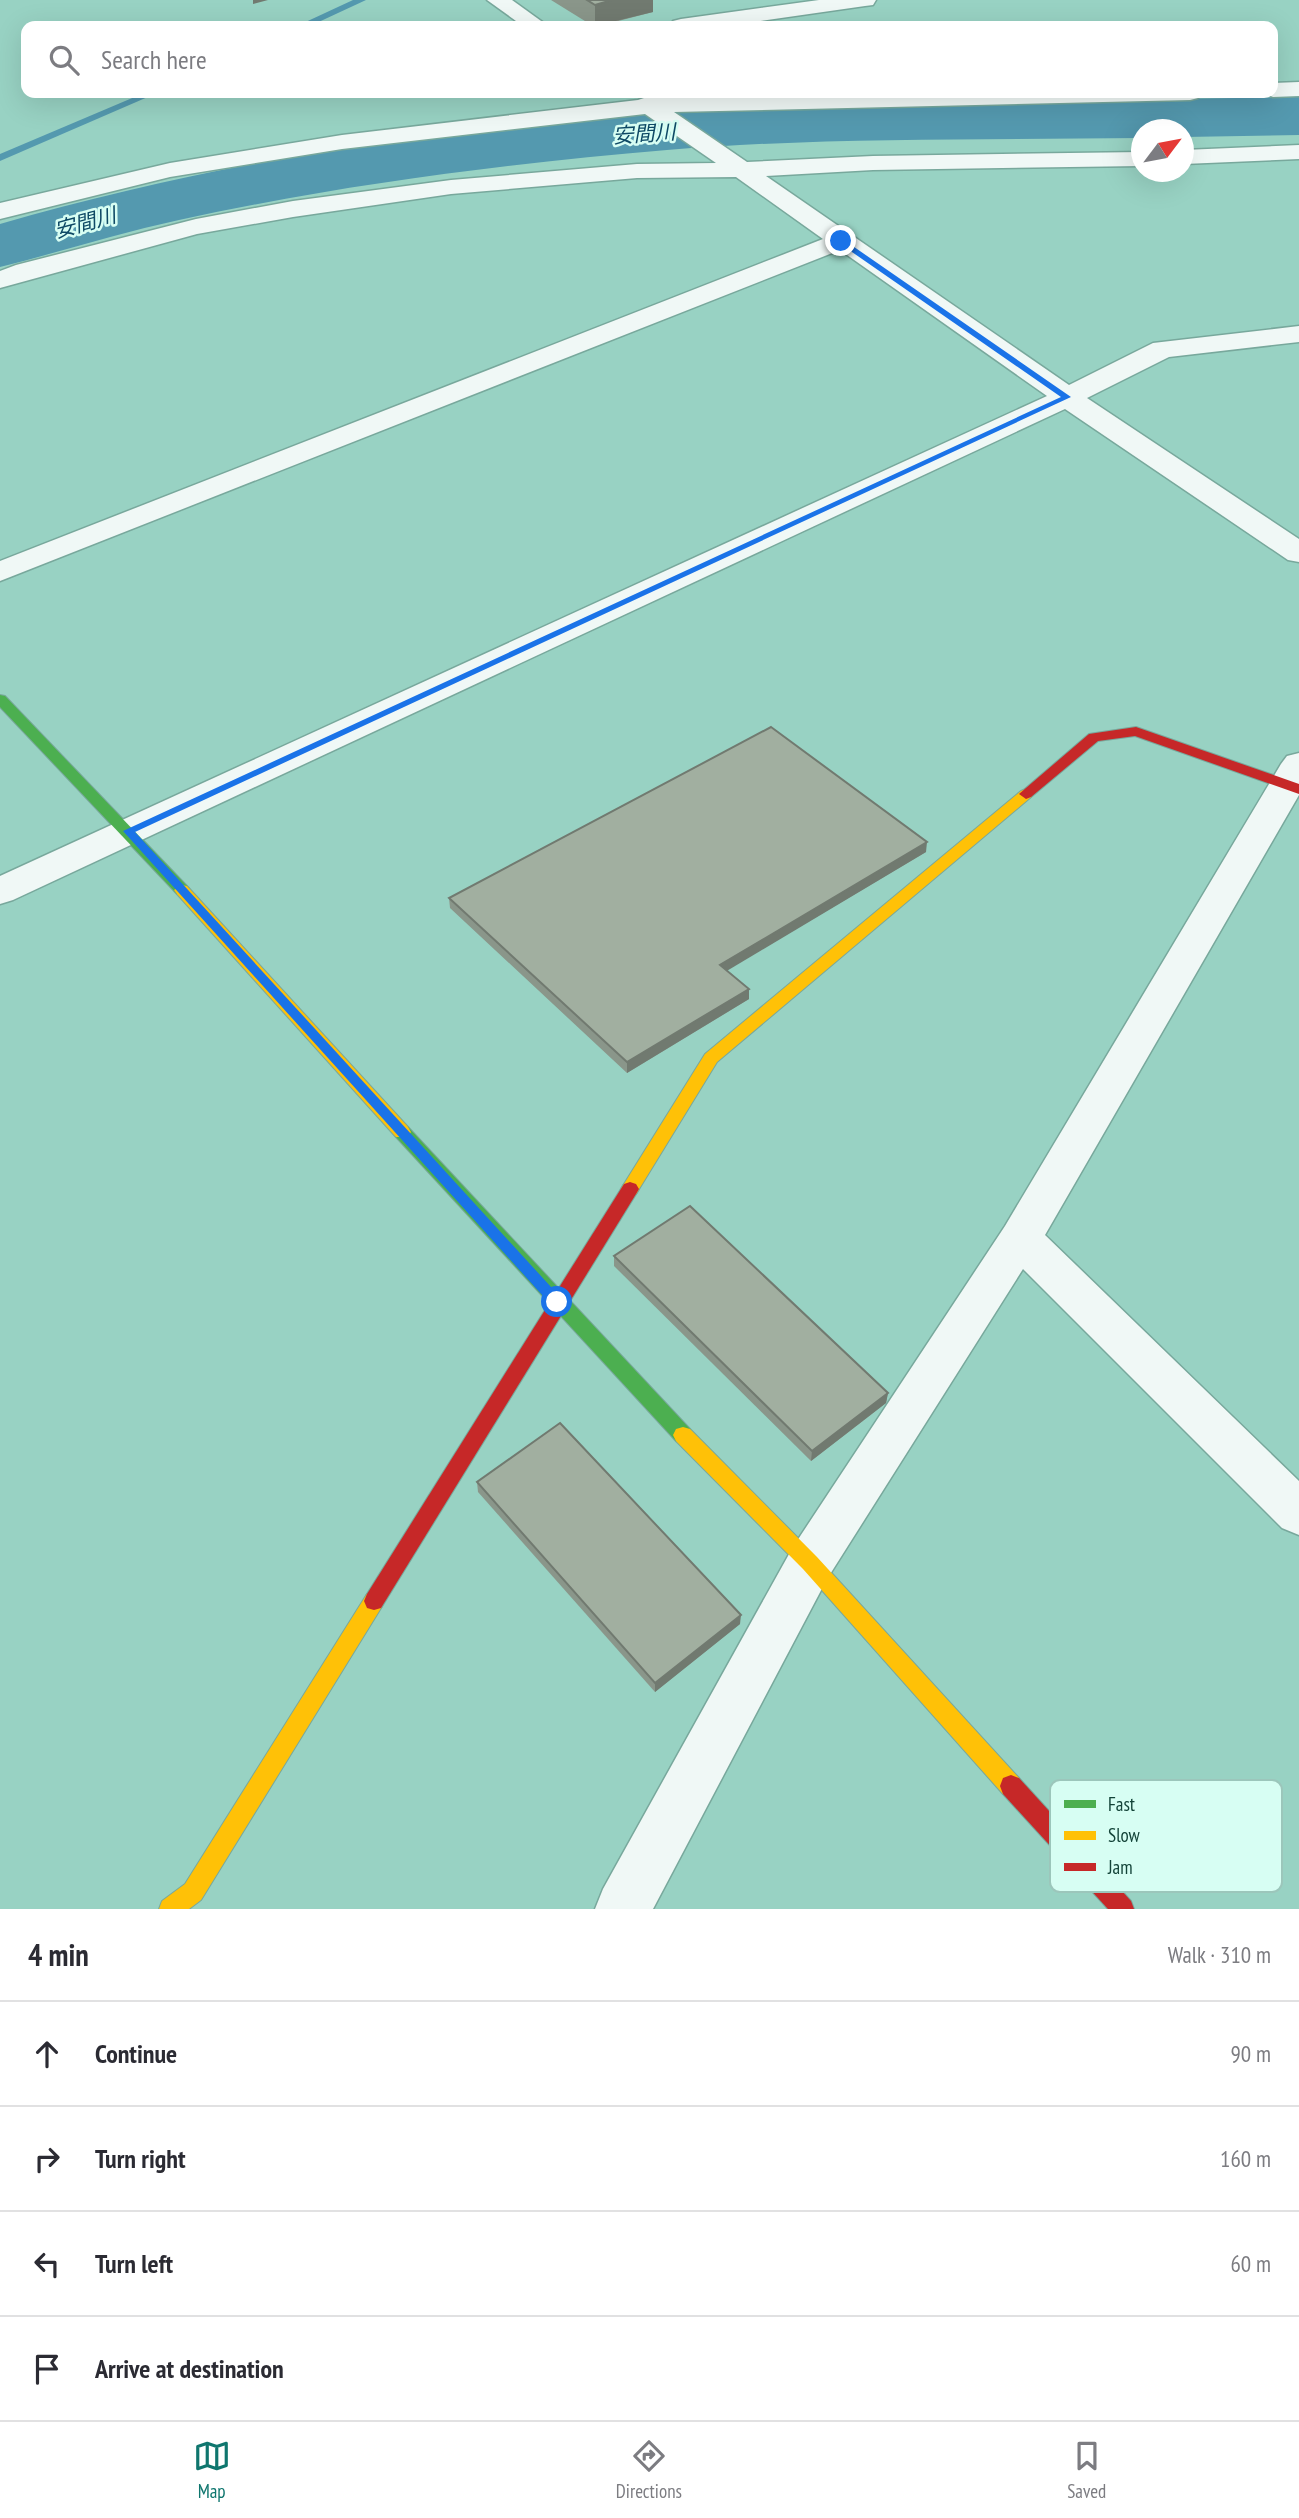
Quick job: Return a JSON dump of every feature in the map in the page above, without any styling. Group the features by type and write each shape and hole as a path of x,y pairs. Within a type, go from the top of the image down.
{"street":[{"path":"498,0 530,21"},
{"path":"716,21 865,0"},
{"path":"1278,90 1299,89"},
{"path":"0,211 170,170 328,144 644,102 887,98"},
{"path":"644,102 1067,397 1299,554"},
{"path":"1194,157 1299,152"},
{"path":"0,280 25,271 196,227 293,209 451,187 637,171 873,163 1131,159"},
{"path":"0,572 841,241"},
{"path":"0,891 1067,397 1163,349 1299,334"},
{"path":"0,699 128,831 557,1302 665,1417 810,1563 1050,1828"},
{"path":"170,1909 193,1892 710,1058 1094,737 1136,731 1294,780 1020,1238 810,1563 623,1909"},
{"path":"1020,1238 1299,1513"},
{"path":"1108,1892 1123,1909"}],"building":[{"path":"587,0 612,0 595,5"},
{"path":"771,727 927,842 720,965 749,989 627,1062 449,898"},
{"path":"690,1206 888,1393 812,1451 614,1256"},
{"path":"560,1423 741,1615 655,1683 477,1482"}],"waterway":[{"path":"313,21 361,0"},
{"path":"0,158 140,98"},
{"name":"安間川","path":"0,246 119,213 239,187 422,158 593,138 778,124 1299,116"}],"traffic: fast":[{"path":"0,699 182,890"},
{"path":"402,1132 683,1435"}],"traffic: slow":[{"path":"630,1189 711,1058 1026,794"},
{"path":"182,890 402,1132"},
{"path":"683,1435 810,1563 1011,1786"},
{"path":"170,1909 193,1892 374,1601"}],"traffic: jam":[{"path":"1026,794 1094,737 1136,731 1299,789"},
{"path":"374,1601 630,1189"},
{"path":"1011,1786 1050,1829"},
{"path":"1108,1892 1123,1909"}],"route":[{"path":"557,1302 128,831 1067,397 841,241"}]}
